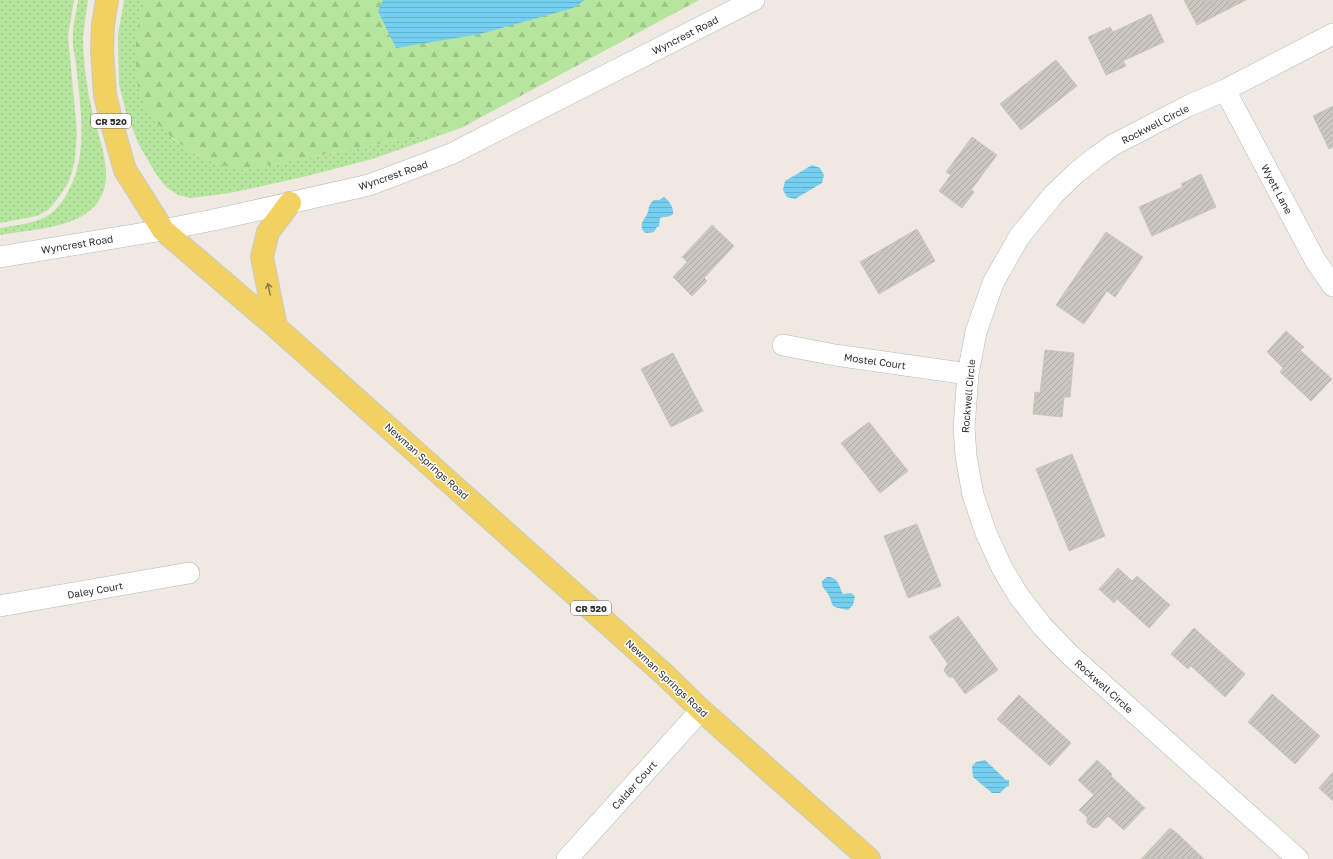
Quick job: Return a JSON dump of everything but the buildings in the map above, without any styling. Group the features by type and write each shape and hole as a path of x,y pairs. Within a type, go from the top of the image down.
{"main road":[{"name":"Newman Springs Road","path":"107,0 103,25 102,50 105,95 125,170 163,230 276,327 665,675 701,710 869,859"},
{"path":"276,327 262,257 268,232 290,204"}],"street":[{"name":"Wyncrest Road","path":"0,257 163,230 290,204 369,185 451,154 754,0"},
{"name":"Rockwell Circle","path":"1298,859 1069,654 1042,626 1018,595 1002,568 986,533 973,495 966,456 964,428 968,374 976,332 993,283 1019,237 1054,194 1076,173 1113,145 1188,106 1225,90 1333,34"},
{"name":"Wyett Lane","path":"1225,90 1315,260 1333,286"},
{"name":"Mostel Court","path":"782,345 834,355 968,374"},
{"name":"Daley Court","path":"0,606 189,573"},
{"name":"Calder Court","path":"567,859 701,710"}],"green space":[{"path":"0,0 74,0 68,36 77,132 75,159 68,183 48,210 37,216 0,223"},
{"path":"78,0 88,0 84,24 84,56 89,96 105,165 106,177 104,188 100,198 93,208 74,220 54,226 0,235 0,228 30,223 51,214 65,197 75,175 79,160 82,128 73,47 74,26"},
{"path":"124,0 145,0 137,25 172,138 194,153 216,163 244,170 461,128 372,159 307,176 230,193 191,198 178,195 166,187 156,174 139,145 126,112 119,84 118,35"},
{"path":"145,0 699,0 461,128 244,170 225,166 191,151 170,136 152,117 145,106 138,88 136,38 139,18"}],"water":[{"path":"383,0 585,0 573,8 480,34 396,48 378,11"},
{"path":"812,165 820,168 824,175 822,183 795,199 787,197 783,190 785,181"},
{"path":"664,197 671,204 673,214 660,218 659,227 657,227 654,232 646,233 643,231 642,225 650,204 654,200 659,200"},
{"path":"827,577 834,578 836,580 843,594 851,593 855,596 853,605 848,610 833,606 830,597 823,588 822,584 822,581"},
{"path":"985,760 1006,780 1009,780 1009,786 1000,793 992,793 973,777 972,766 976,762"}]}
